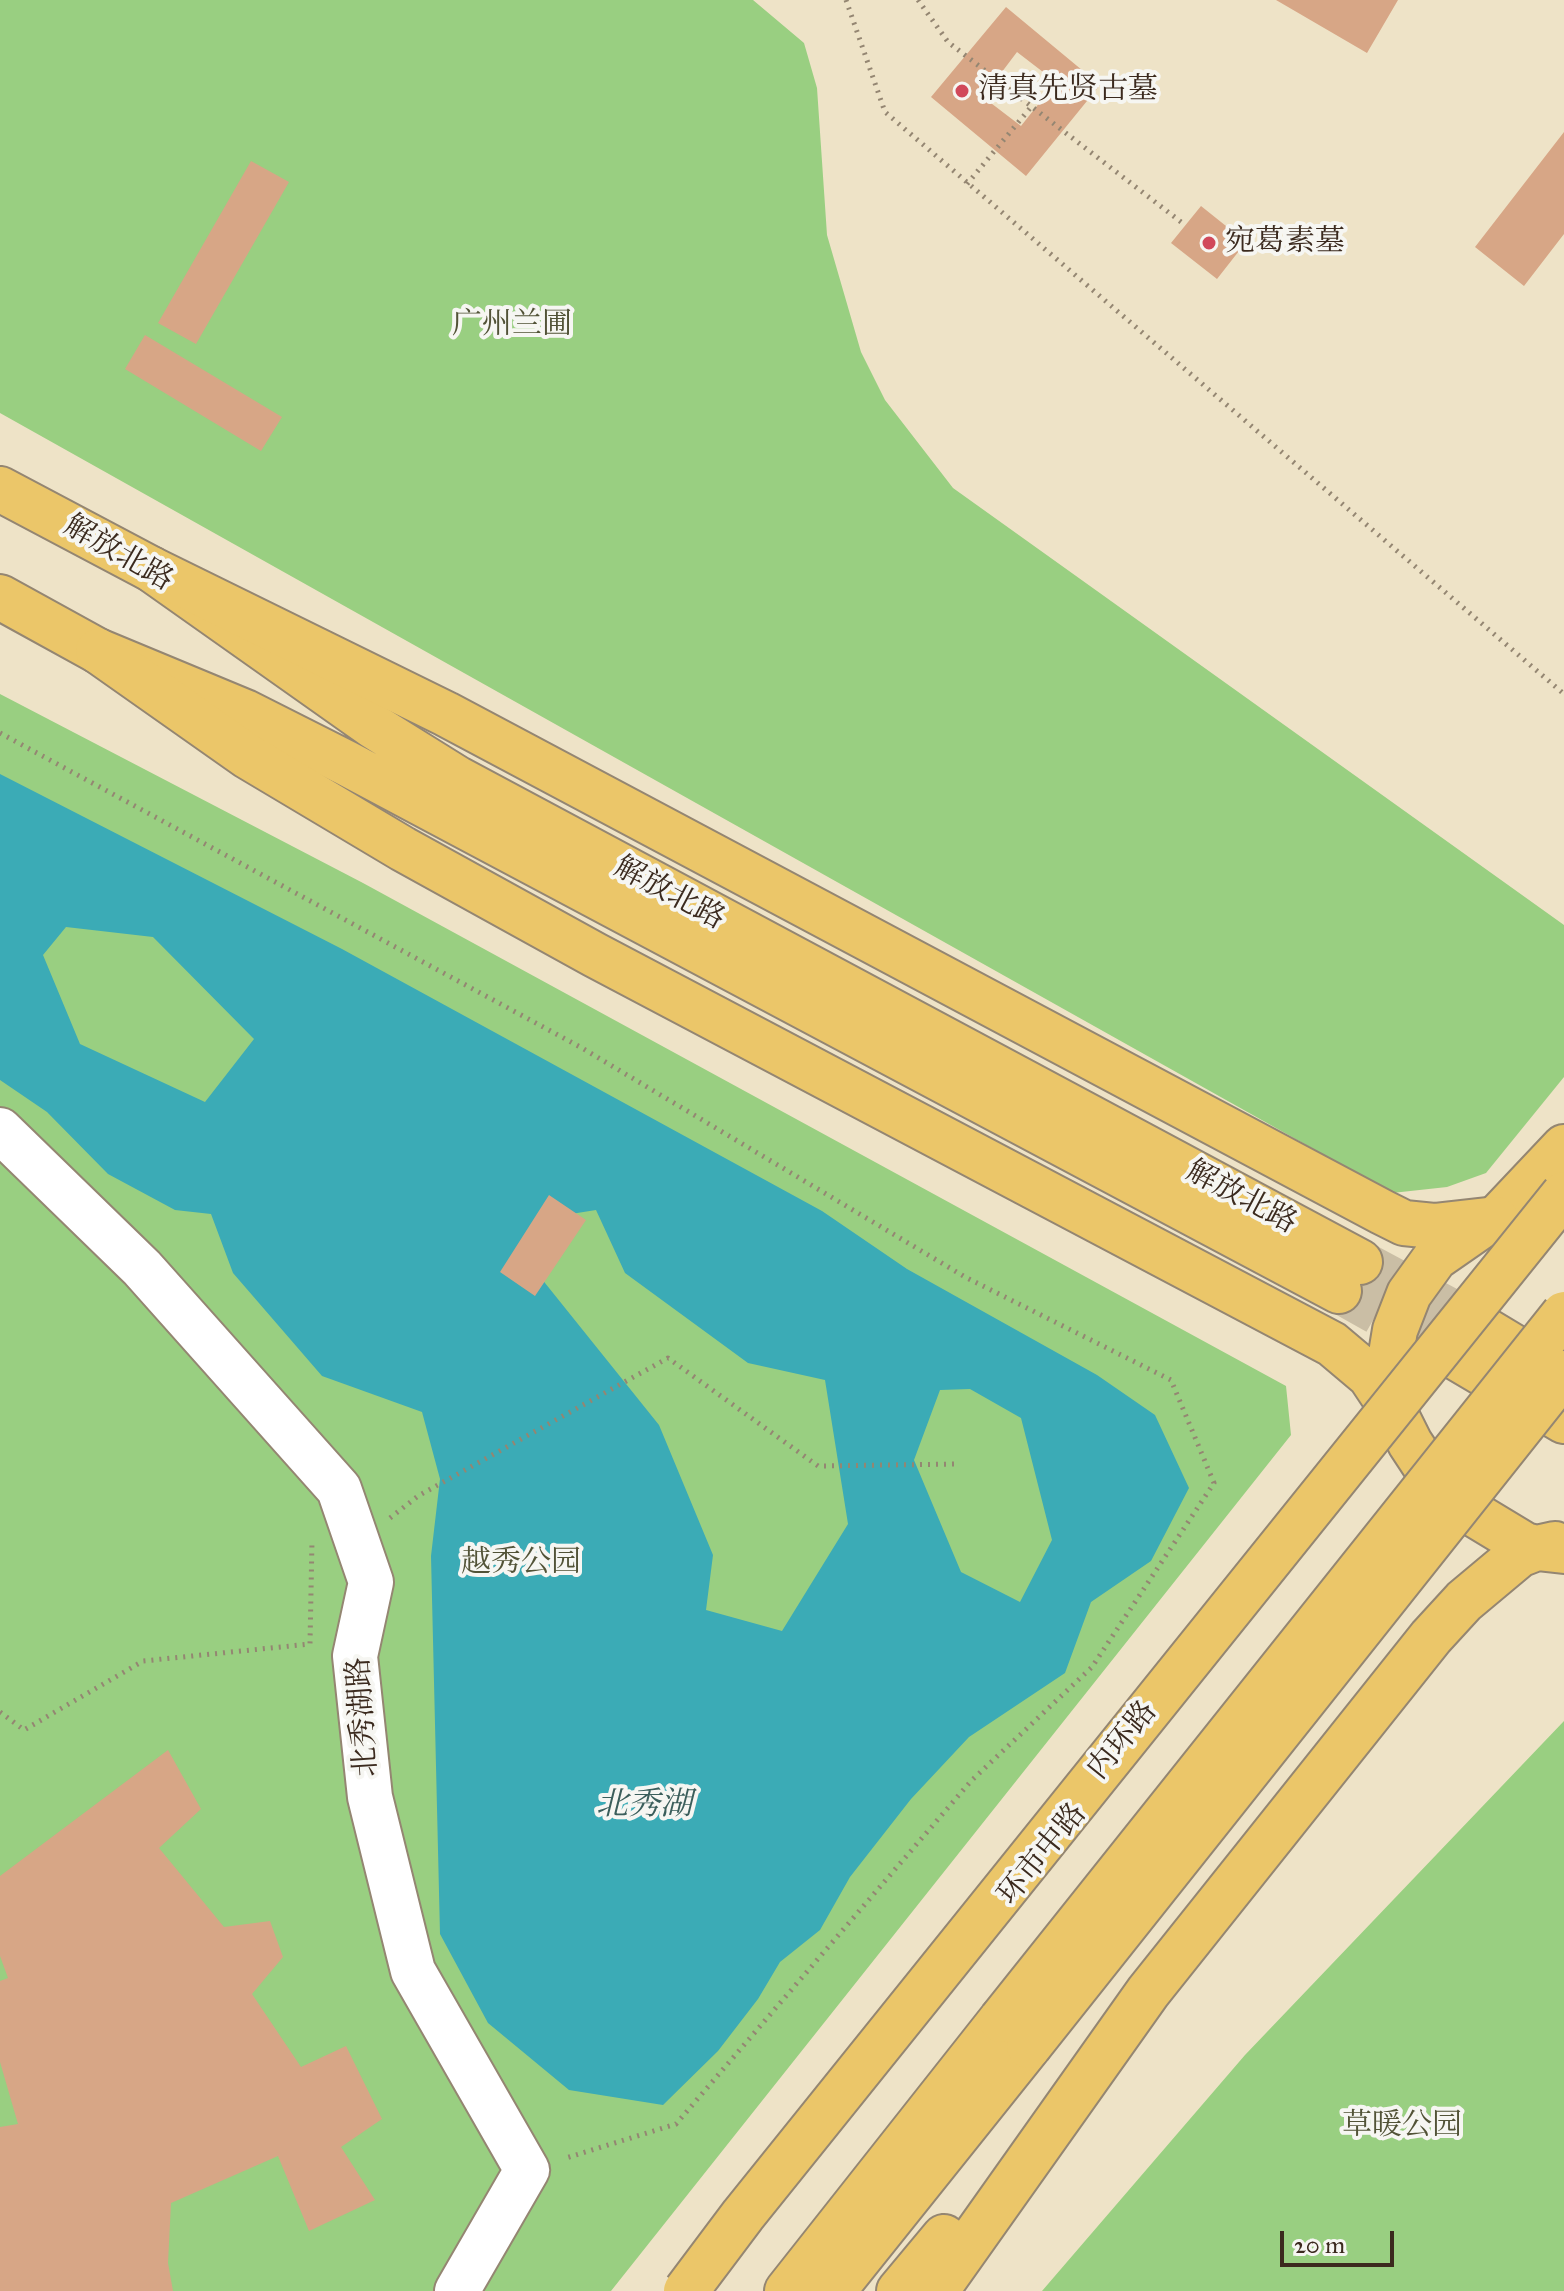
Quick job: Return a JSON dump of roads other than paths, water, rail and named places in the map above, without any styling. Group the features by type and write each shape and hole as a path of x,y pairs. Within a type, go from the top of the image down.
{"main road":[{"name":"解放北路","path":"0,489 151,569 373,726 458,779 1349,1276 245,712 98,651 0,597"},
{"path":"151,569 515,749 1404,1223 1434,1226 1496,1219 1526,1211 1564,1210"},
{"path":"98,651 247,756 364,828 595,955 1332,1344 1370,1376 1437,1484 1494,1529 1557,1552"},
{"path":"1396,1415 1391,1354 1395,1330 1409,1294 1448,1246 1496,1219 1564,1147"},
{"name":"内环路","path":"686,2291 743,2215 1564,1194"},
{"path":"833,2291 1015,2033 1564,1314"},
{"path":"787,2291 1015,2033 1564,1376 1463,1339 1564,1421"},
{"name":"环市中路","path":"686,2291 1162,1709 1396,1415"},
{"path":"899,2291 1148,1992 1431,1637 1500,1569 1557,1552"},
{"path":"936,2291 1148,1992"},
{"path":"675,2291 743,2215"}],"lane":[{"name":"北秀湖路","path":"0,1130 142,1268 339,1489 371,1582 355,1656 369,1781 413,1971 527,2170 457,2291"}],"water":[{"name":"北秀湖","path":"0,774 342,949 822,1211 907,1269 1097,1375 1155,1415 1189,1488 1151,1561 1091,1602 1065,1673 969,1737 911,1799 850,1877 820,1930 780,1962 758,1999 718,2051 663,2105 569,2090 488,2023 440,1934 431,1556 440,1479 422,1412 322,1376 233,1273 211,1214 175,1210 108,1174 47,1112 0,1080","holes":["66,927 153,937 254,1039 205,1102 80,1044 43,955","596,1210 625,1273 748,1363 825,1380 848,1524 782,1631 706,1610 713,1555 659,1425 541,1278 571,1214","970,1389 1021,1418 1052,1540 1020,1602 961,1572 914,1460 940,1390"]}],"tunnel":[{"path":"1360,1262 1474,1323"},
{"path":"1339,1291 1452,1355"}],"place":[{"name":"清真先贤古墓","path":"962,91"},
{"name":"宛葛素墓","path":"1209,243"}],"park label":[{"name":"广州兰圃","path":"512,326"},
{"name":"越秀公园","path":"521,1564"},
{"name":"草暖公园","path":"1402,2127"}]}
